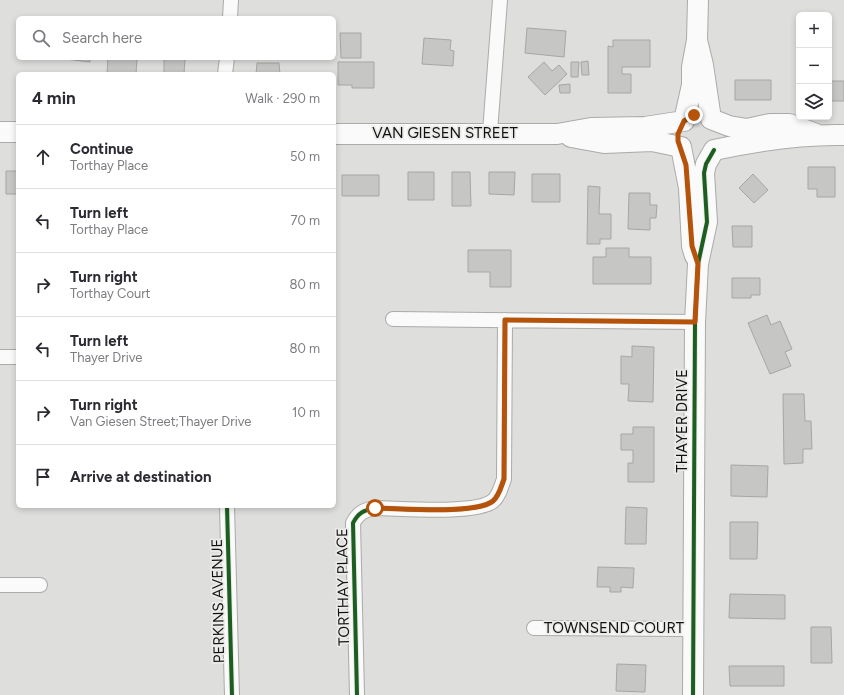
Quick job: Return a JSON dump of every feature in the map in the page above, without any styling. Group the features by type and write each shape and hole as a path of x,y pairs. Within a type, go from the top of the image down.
{"main road":[{"path":"698,0 697,40 692,67 692,85 684,121 678,134 678,141 681,147 691,155 703,156 714,150 745,143 816,134 844,135"},
{"path":"697,40 703,65 711,119 716,123 720,135 714,150"},
{"path":"684,121 694,115 700,115 729,126 747,129 770,124 789,124 816,134"},
{"name":"VAN GIESEN STREET","path":"557,134 591,128 645,127 684,121"},
{"path":"0,132 16,132"},
{"name":"VAN GIESEN STREET","path":"336,134 490,132 557,134 604,143 652,141 681,147"},
{"name":"THAYER DRIVE","path":"681,147 689,188 692,246 698,264"},
{"name":"THAYER DRIVE","path":"693,695 695,322 698,264 707,222 704,173 706,164 714,150"}],"street":[{"path":"230,16 232,0"},
{"path":"490,132 500,0"},
{"path":"225,72 227,60"},
{"path":"393,319 695,322"},
{"name":"TORTHAY PLACE","path":"356,695 353,523 357,515 365,510 375,508 469,509 487,504 498,494 504,479 505,320"},
{"path":"0,357 16,357"},
{"name":"PERKINS AVENUE","path":"228,508 232,695"},
{"path":"0,585 40,585"},
{"name":"TOWNSEND COURT","path":"534,628 693,628"}],"building":[{"path":"527,28 566,31 564,57 525,53"},
{"path":"340,33 361,33 361,58 341,58"},
{"path":"424,38 451,40 450,50 454,51 453,66 422,64"},
{"path":"613,40 650,40 650,67 622,67 622,74 631,74 631,93 608,93 608,46 613,47"},
{"path":"74,60 90,60 90,62"},
{"path":"108,60 137,60 136,72 107,72"},
{"path":"164,60 185,60 184,72 164,72"},
{"path":"588,61 589,75 582,75 581,62"},
{"path":"338,62 374,62 374,88 352,88 352,85 338,85"},
{"path":"544,62 552,71 559,65 567,74 545,95 528,77"},
{"path":"571,62 579,62 578,77 571,77"},
{"path":"257,63 279,63 280,72 256,72"},
{"path":"735,80 771,80 771,100 735,100"},
{"path":"832,81 844,81 844,101 832,101"},
{"path":"570,84 570,93 560,93 559,85"},
{"path":"808,167 835,167 835,197 817,197 817,189 808,189"},
{"path":"6,171 16,171 16,194 6,194"},
{"path":"408,172 434,172 434,200 408,200"},
{"path":"452,172 470,172 471,206 452,206"},
{"path":"489,172 515,172 514,195 489,194"},
{"path":"532,174 560,174 560,202 532,202"},
{"path":"753,174 768,190 754,203 739,188"},
{"path":"342,175 379,175 379,196 342,196"},
{"path":"588,186 600,187 599,214 611,214 611,239 600,239 600,244 587,244"},
{"path":"629,193 650,193 650,205 657,205 656,218 650,218 650,230 628,229"},
{"path":"732,226 752,226 752,247 733,247"},
{"path":"606,248 629,248 629,257 651,257 651,284 593,284 593,257 606,257"},
{"path":"468,250 511,250 511,287 490,287 490,272 468,272"},
{"path":"732,278 760,278 760,295 751,295 751,298 732,298"},
{"path":"767,315 771,325 780,321 792,349 785,352 791,366 770,374 748,323"},
{"path":"632,346 654,347 653,402 628,401 629,384 621,384 621,356 632,357"},
{"path":"783,394 804,394 805,421 811,421 812,449 803,449 803,463 784,464"},
{"path":"633,427 654,427 654,482 628,482 628,463 633,463 633,450 621,450 621,434 633,434"},
{"path":"731,465 768,466 767,497 731,496"},
{"path":"626,507 647,508 646,544 625,544"},
{"path":"730,522 758,522 757,559 730,559"},
{"path":"598,567 634,568 633,588 621,587 621,592 610,592 610,587 597,587"},
{"path":"730,594 785,595 785,619 729,618"},
{"path":"811,627 831,627 832,663 811,663"},
{"path":"617,664 646,665 645,692 616,691"},
{"path":"729,666 784,666 784,686 730,686"}],"cycle path":[{"path":"693,695 695,322 698,264 707,222 704,173 706,164 714,150"},
{"path":"357,695 353,523 362,512 375,508 437,510 471,508 484,505 493,501 497,497 504,479 505,320"},
{"path":"227,508 232,695"}],"route":[{"path":"375,508 469,509 487,504 498,494 504,479 505,320 695,322 698,264 692,246 689,188 686,165 678,141 680,127 684,121 694,115"}]}
